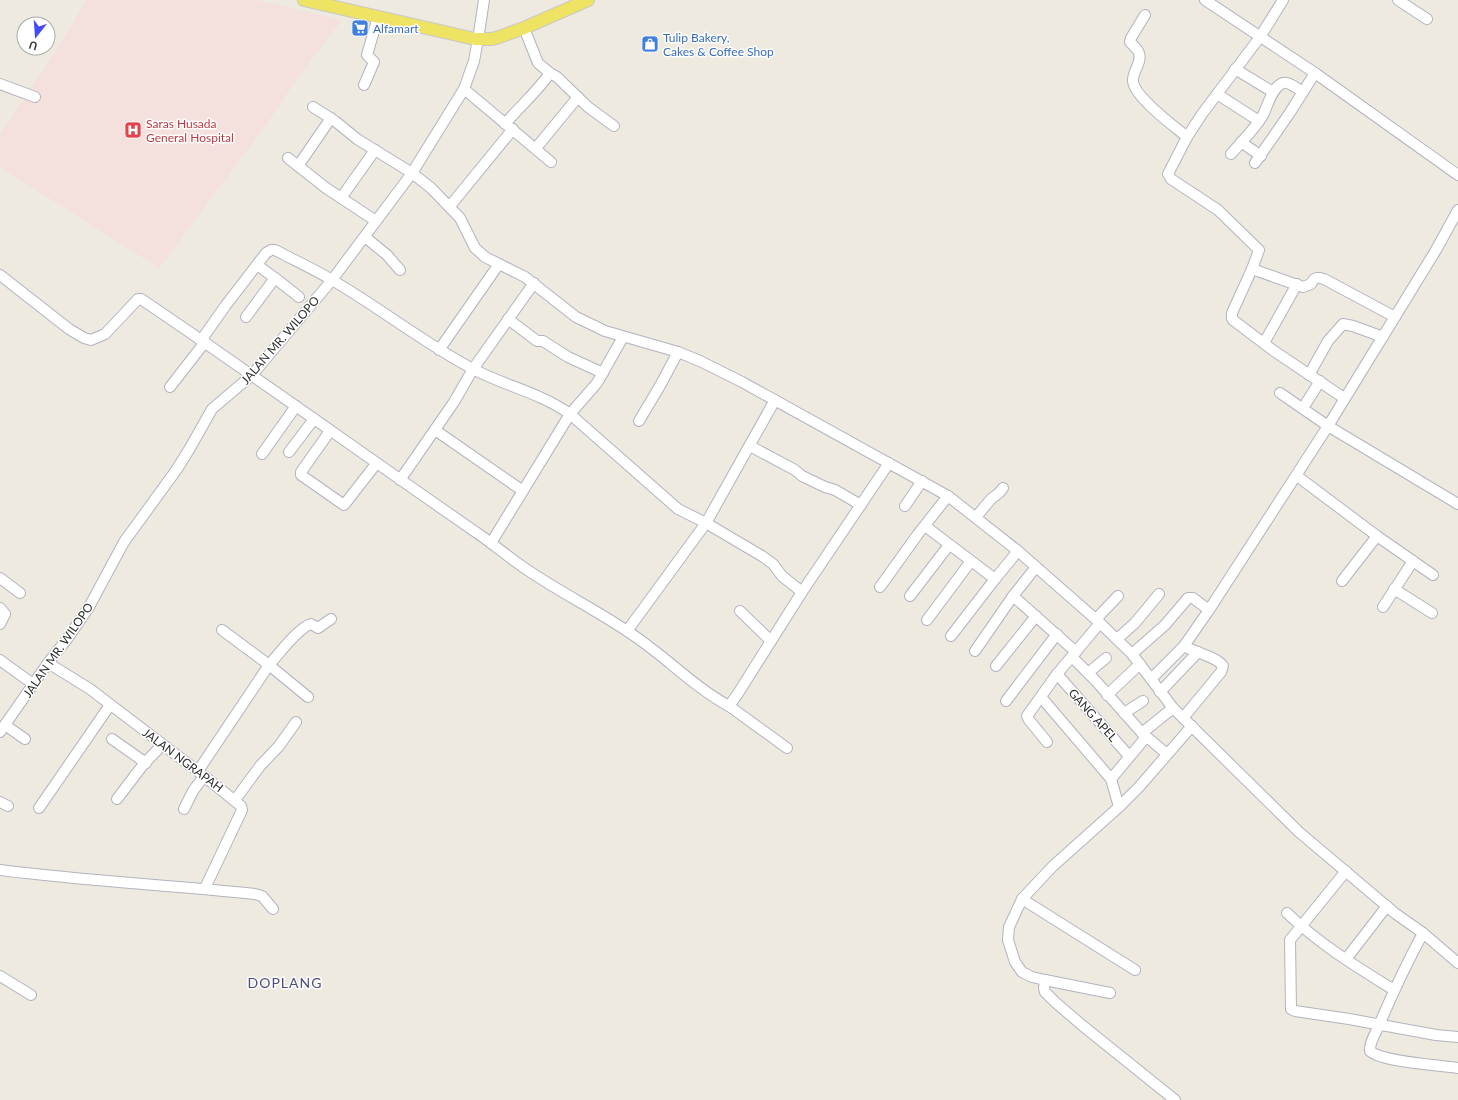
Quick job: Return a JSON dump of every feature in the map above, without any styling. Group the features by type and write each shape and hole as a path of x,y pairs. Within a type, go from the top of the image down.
{"main road":[{"path":"304,0 345,6 464,31 479,36"},
{"path":"332,0 378,17 464,37 492,35 524,28 588,0"},
{"path":"492,35 572,0"}],"street":[{"name":"JALAN MR. WILOPO","path":"3,724 67,639 89,607 124,542 177,469 212,409 252,374 332,280 412,173 464,89 474,61 484,0"},
{"path":"1205,0 1315,73 1458,175"},
{"path":"1283,0 1260,37 1216,94 1187,137 1168,174 1169,177 1218,210 1258,248 1258,254 1231,316 1233,320 1274,351 1344,398"},
{"path":"1398,0 1427,19"},
{"path":"1145,15 1130,42 1139,52 1140,59 1133,75 1133,82 1140,96 1187,137"},
{"path":"364,85 374,62 367,55 378,17"},
{"path":"524,28 538,63 550,74 557,77 588,107 614,126"},
{"path":"1235,69 1273,92"},
{"path":"1241,142 1258,159 1315,73"},
{"path":"450,206 509,126 516,110 541,87 550,74"},
{"path":"1231,154 1259,121 1273,92 1280,85 1284,83 1289,84 1302,92"},
{"path":"0,84 35,97"},
{"path":"464,89 551,162"},
{"path":"1216,94 1259,121"},
{"path":"536,148 578,97"},
{"path":"314,107 331,118 357,139 412,173 431,188 460,218 475,248 485,257 525,277 576,317 605,331 678,352 735,378 948,496 1018,551 1117,639 1132,654 1173,708 1299,832 1458,963"},
{"path":"298,166 331,118"},
{"path":"341,198 375,150"},
{"path":"288,158 326,188 376,221"},
{"path":"1151,679 1184,646 1297,476 1436,250 1458,210"},
{"path":"365,237 387,255 400,270"},
{"path":"170,387 203,341 226,305 268,251 275,250 332,280 439,350 473,369 557,405 570,414 678,509 706,523 762,556 773,564 782,576 802,592"},
{"path":"439,350 499,264"},
{"path":"257,265 299,297"},
{"path":"1252,269 1303,286 1311,284 1314,278 1318,277 1324,279 1395,317"},
{"path":"0,275 69,329 84,338 91,340 105,334 140,298 252,374 376,464 491,543 528,571 627,631 664,657 685,675 787,748"},
{"path":"246,317 275,278"},
{"path":"400,480 435,430 473,369 534,283"},
{"path":"1264,343 1297,284"},
{"path":"508,319 537,340 543,341 568,357 603,373"},
{"path":"1309,374 1328,341 1344,324 1383,337"},
{"path":"491,543 570,414 598,383 623,337"},
{"path":"639,421 678,352"},
{"path":"1302,408 1320,381"},
{"path":"1280,393 1328,426 1458,504"},
{"path":"627,631 706,523 750,446 774,400"},
{"path":"262,454 296,406"},
{"path":"289,452 314,419"},
{"path":"435,430 523,491"},
{"path":"330,431 301,472 301,475 344,505 376,464"},
{"path":"750,446 795,470 802,476 824,487 835,490 861,505"},
{"path":"729,706 738,695 802,592 889,463"},
{"path":"1297,476 1377,536 1433,575"},
{"path":"905,506 922,481"},
{"path":"976,517 1003,488"},
{"path":"880,587 948,496"},
{"path":"926,526 994,579"},
{"path":"1342,581 1377,536"},
{"path":"910,596 949,545"},
{"path":"951,636 994,579 1018,551"},
{"path":"927,620 971,561"},
{"path":"1383,607 1413,561"},
{"path":"975,651 1013,596 1036,567"},
{"path":"0,578 20,593"},
{"path":"1394,589 1432,613"},
{"path":"1117,639 1135,623 1159,594"},
{"path":"1013,596 1057,634 1107,695 1144,735 1167,754"},
{"path":"1047,742 1027,717 1057,674 1118,596"},
{"path":"1132,654 1165,625 1188,598 1193,598 1209,610"},
{"path":"0,608 5,614 0,624"},
{"path":"740,611 771,641"},
{"path":"996,666 1036,616"},
{"path":"184,809 201,774 269,665 294,637 308,625 311,624 318,628 331,618"},
{"path":"222,630 269,665 308,697"},
{"path":"1006,701 1057,634"},
{"path":"1183,718 1221,672 1223,666 1220,662 1198,652 1192,651 1184,646"},
{"path":"1160,692 1198,652"},
{"path":"1088,673 1106,658"},
{"path":"0,660 33,684"},
{"name":"JALAN NGRAPAH","path":"48,663 90,689 241,806 242,810 206,886 207,889"},
{"path":"1107,695 1140,664"},
{"name":"GANG APEL","path":"1057,674 1130,756"},
{"path":"1041,697 1111,779 1119,807"},
{"path":"1124,713 1143,701"},
{"path":"39,808 110,705"},
{"path":"1111,779 1130,756 1144,735 1173,708"},
{"path":"235,800 260,766 279,746 296,722"},
{"path":"3,724 25,739"},
{"path":"1110,993 1032,977 1022,972 1015,962 1008,944 1009,927 1022,900 1053,866 1139,787 1192,726"},
{"path":"112,739 146,763"},
{"path":"117,799 162,745"},
{"path":"0,870 259,895 266,899 273,908"},
{"path":"1346,871 1289,942 1291,955 1291,1009 1295,1011 1436,1035 1458,1037"},
{"path":"1022,900 1135,970"},
{"path":"1346,959 1387,906"},
{"path":"1287,913 1301,927 1346,959 1394,990"},
{"path":"1423,934 1394,990 1370,1051 1374,1055 1388,1059 1458,1068"},
{"path":"0,976 31,995"},
{"path":"1045,980 1045,992 1055,1002 1175,1100"}],"shaded area":[{"name":"Saras Husada General Hospital","path":"87,0 257,0 342,20 298,77 266,125 159,268 0,167 0,135 53,56 56,56 56,50"}],"place":[{"name":"Alfamart","path":"360,28"},
{"name":"Tulip Bakery, Cakes & Coffee Shop","path":"650,44"},
{"name":"Saras Husada General Hospital","path":"133,130"}],"district":[{"name":"DOPLANG","path":"285,982"}]}
